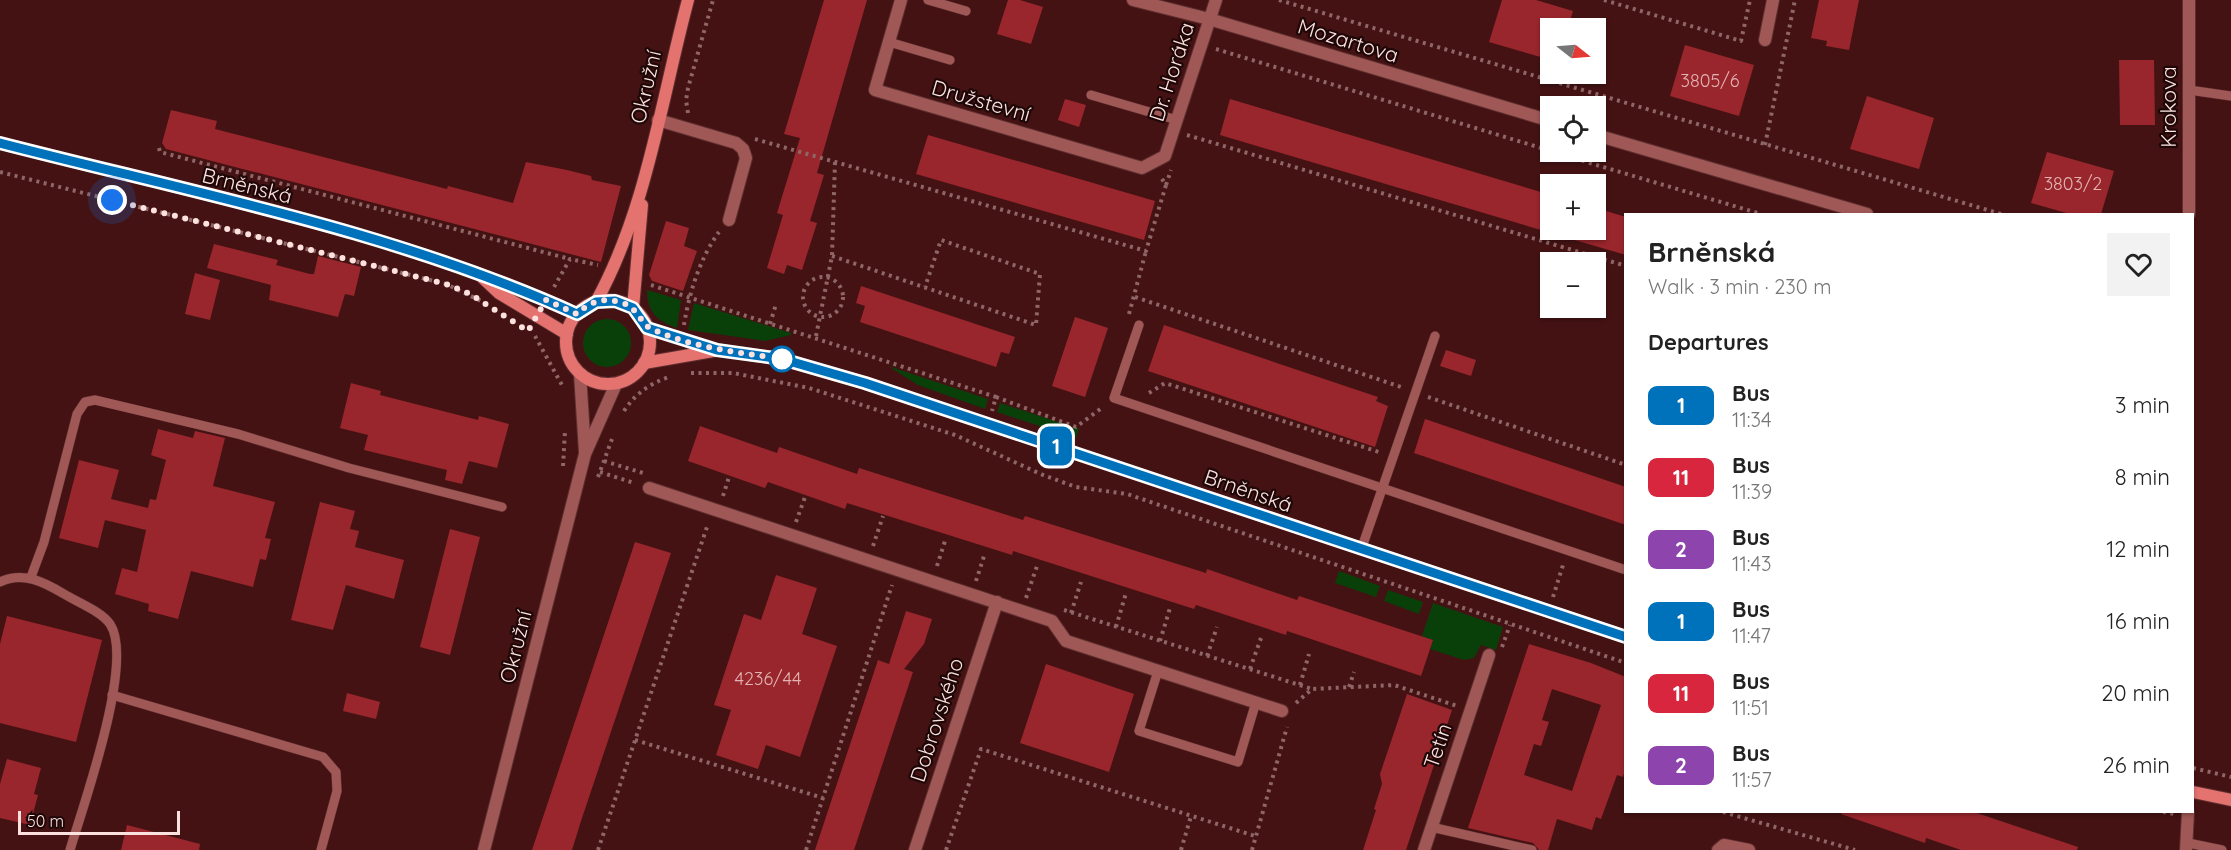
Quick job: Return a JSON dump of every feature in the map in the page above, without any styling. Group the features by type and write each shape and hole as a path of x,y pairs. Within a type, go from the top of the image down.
{"main road":[{"name":"Okružní","path":"633,308 634,274 644,183 688,0"},
{"name":"Brněnská","path":"0,143 363,235 431,256 482,277 508,284 577,314"},
{"name":"Okružní","path":"596,302 614,269 644,183"},
{"name":"Brněnská","path":"482,277 500,293 567,334"},
{"path":"615,301 633,308 647,328 650,346 644,363 632,377 616,384 597,383 580,374 568,356 567,334 577,314 596,302 615,301"},
{"name":"Brněnská","path":"647,328 717,350 782,359 988,423 1361,550 1624,636"},
{"name":"Brněnská","path":"644,363 717,350"},
{"path":"2194,792 2231,800"}],"street":[{"name":"Družstevní","path":"902,0 875,90 1142,168 1153,162 1169,160"},
{"name":"Mozartova","path":"1133,0 1209,20 1540,118"},
{"name":"Dr. Horáka","path":"1169,160 1177,120 1216,0"},
{"path":"1765,40 1773,0"},
{"name":"Krokova","path":"2188,213 2189,0"},
{"path":"658,120 736,143 745,153 729,220"},
{"path":"1606,138 1864,213"},
{"name":"Okružní","path":"580,374 585,454"},
{"name":"Okružní","path":"484,850 585,454 616,384"},
{"path":"649,488 717,506 1052,621 1066,641 1256,702 1289,710"},
{"name":"Dobrovského","path":"915,850 997,602"},
{"name":"Tetín","path":"1424,850 1489,655"},
{"path":"2187,846 2188,813"},
{"path":"1718,850 1724,845 1749,850"}],"lane":[{"path":"928,0 966,11"},
{"path":"889,42 950,60"},
{"path":"2189,90 2231,96"},
{"path":"1091,95 1177,120"},
{"path":"1139,325 1114,398 1624,569"},
{"path":"1361,550 1435,336"},
{"path":"31,577 44,542 77,414 86,402 95,399 238,434 349,468 502,507"},
{"path":"0,582 9,577 31,577 56,589 111,625 117,655 112,695 70,850"},
{"path":"1158,670 1139,731 1238,762 1256,702"},
{"path":"112,695 323,757 336,772 337,791 321,850"},
{"path":"1431,827 1532,850"},
{"path":"2187,846 2222,850"}],"path":[{"path":"691,130 693,121 687,110 686,100 713,0"},
{"path":"1279,0 1998,213"},
{"path":"1604,0 1741,41 1750,0"},
{"path":"1765,145 1795,0"},
{"path":"1212,48 1540,147"},
{"path":"1183,133 1624,265"},
{"path":"753,138 1146,251 1166,186 1169,160"},
{"path":"159,148 160,152 171,155 614,269"},
{"path":"816,336 832,256 835,162"},
{"path":"1153,162 1166,186"},
{"path":"1588,162 1758,213"},
{"path":"0,172 446,284 490,306"},
{"path":"681,338 688,298 710,244 729,220"},
{"path":"832,256 1036,325 1040,274 941,240 925,287"},
{"path":"546,300 570,259"},
{"path":"634,274 645,277 650,284 688,298 816,336 926,376 996,397 1076,427 1114,398"},
{"path":"827,277 842,287 844,296 836,313 828,317 819,317 806,308 803,293 812,280 827,277"},
{"path":"1135,297 1624,464"},
{"path":"770,324 776,304"},
{"path":"537,317 528,331 541,342 549,365 565,392"},
{"path":"682,373 733,373 809,388 983,446 1043,476 1076,487 1127,494 1624,662"},
{"path":"649,488 600,472 619,419 634,397 656,382 673,376"},
{"path":"1144,396 1165,383 1393,457"},
{"path":"983,446 996,397"},
{"path":"603,416 619,419"},
{"path":"604,461 649,475"},
{"path":"598,850 729,477"},
{"path":"795,525 805,497"},
{"path":"872,549 883,516"},
{"path":"936,570 945,541"},
{"path":"1540,635 1567,551"},
{"path":"975,582 985,553"},
{"path":"1026,598 1037,566"},
{"path":"806,850 897,569"},
{"path":"1071,613 1081,582"},
{"path":"1116,627 1126,593"},
{"path":"1160,641 1170,608"},
{"path":"1208,656 1217,627"},
{"path":"1250,669 1261,638"},
{"path":"1300,685 1310,654"},
{"path":"1349,687 1354,672"},
{"path":"1252,850 1289,710 1312,689 1394,686 1470,710"},
{"path":"635,740 823,798"},
{"path":"946,850 981,749 1256,836"},
{"path":"2194,768 2231,777"},
{"path":"1726,813 1855,850"},
{"path":"1181,850 1191,816"}],"green space":[{"path":"647,290 681,300 677,328 654,315 647,298"},
{"path":"694,303 791,333 791,335 765,341 688,330"},
{"path":"607,319 624,326 631,343 624,360 607,367 590,360 583,343 590,326"},
{"path":"888,366 988,399 985,409 918,385"},
{"path":"1000,403 1079,429 1076,438 997,412"},
{"path":"1339,571 1380,586 1376,597 1335,583"},
{"path":"1388,590 1423,602 1419,614 1384,601"},
{"path":"1433,603 1503,627 1496,650 1481,645 1474,658 1464,660 1430,649 1433,640 1422,636"}],"building":[{"path":"824,0 867,0 817,173 824,175 810,221 817,223 802,270 787,265 784,274 767,268 783,215 777,213 800,138 784,134"},
{"path":"1008,0 1020,0 1043,7 1031,44 997,34"},
{"path":"1502,0 1536,0 1573,11 1571,18 1540,18 1540,57 1489,42"},
{"path":"1819,0 1859,0 1849,50 1826,46 1827,41 1811,38"},
{"path":"1685,45 1754,65 1739,116 1670,96"},
{"path":"2119,60 2154,60 2155,125 2120,125"},
{"path":"1867,96 1934,118 1919,169 1850,149"},
{"path":"1065,99 1086,105 1079,127 1058,120"},
{"path":"1230,99 1540,192 1540,230 1220,135"},
{"path":"171,110 217,121 215,129 447,189 448,186 513,203 526,162 591,176 592,180 621,186 601,262 166,149 162,143"},
{"path":"928,135 1155,201 1144,240 916,174"},
{"path":"2047,152 2114,171 2101,213 2066,213 2031,203"},
{"path":"1606,211 1624,216 1624,254 1575,240 1606,240"},
{"path":"666,221 689,228 684,246 697,251 683,291 652,281 649,275"},
{"path":"214,244 278,260 276,265 310,274 314,274 318,256 361,267 354,296 345,294 338,317 269,300 271,285 207,268"},
{"path":"195,273 220,280 210,320 185,314"},
{"path":"861,286 1015,337 1009,354 1001,352 996,367 860,322 865,306 856,303"},
{"path":"1075,317 1108,328 1085,397 1052,386"},
{"path":"1164,325 1378,397 1376,401 1388,406 1375,447 1148,371"},
{"path":"1446,350 1476,360 1471,376 1440,366"},
{"path":"351,383 381,391 380,395 478,420 479,416 509,424 497,468 469,461 462,484 445,480 447,470 364,450 368,435 340,428"},
{"path":"1425,419 1624,486 1624,524 1414,453"},
{"path":"700,426 777,453 779,447 857,474 859,468 1023,520 1025,516 1206,573 1207,569 1297,600 1299,596 1433,640 1421,676 1287,631 1286,635 1196,605 1194,609 1013,551 1012,555 847,503 845,509 768,482 765,488 688,461"},
{"path":"158,429 193,438 195,431 225,438 213,486 275,502 265,538 271,539 266,560 260,559 253,587 191,571 178,619 148,611 149,604 115,594 122,568 137,572 146,530 105,520 98,548 59,538 79,460 119,470 111,499 148,508 150,499 156,500 166,460 151,455"},
{"path":"320,502 355,511 350,529 359,531 355,547 404,560 394,599 346,585 333,630 291,620"},
{"path":"450,529 480,537 450,655 420,647"},
{"path":"635,542 671,553 572,850 532,850"},
{"path":"776,575 817,588 802,634 837,646 800,757 766,745 758,769 716,755 731,710 714,705 744,614 761,620"},
{"path":"906,611 932,619 924,644 904,669 913,672 854,850 815,850 878,660 889,664"},
{"path":"7,616 102,640 76,742 0,723 0,644"},
{"path":"1529,644 1591,663 1624,676 1624,774 1623,777 1617,775 1601,819 1596,817 1592,830 1557,819 1548,850 1539,850 1533,843 1468,828","holes":["1552,689 1601,705 1572,791 1524,775 1534,744 1541,746 1549,722 1542,720"]},
{"path":"1046,664 1134,694 1109,772 1020,743"},
{"path":"347,693 380,702 376,719 343,711"},
{"path":"1407,694 1452,710 1406,850 1363,850 1382,784 1380,774"},
{"path":"7,759 41,768 34,794 38,795 30,825 0,818 0,784"},
{"path":"1977,813 2078,847 2077,850 1961,850 1926,838 1925,843 1841,814"},
{"path":"127,825 200,844 199,850 121,850"}],"bus line":[{"name":"1","path":"0,143 363,235 431,256 482,277 508,284 577,314 596,302 608,300 621,302 637,312 647,328 717,350 782,359 865,383 1624,636"}],"route":[{"path":"112,200 446,284 470,294 528,331 546,300 577,314 596,302 608,300 621,302 633,308 642,317 647,328 717,350 782,359"}]}
